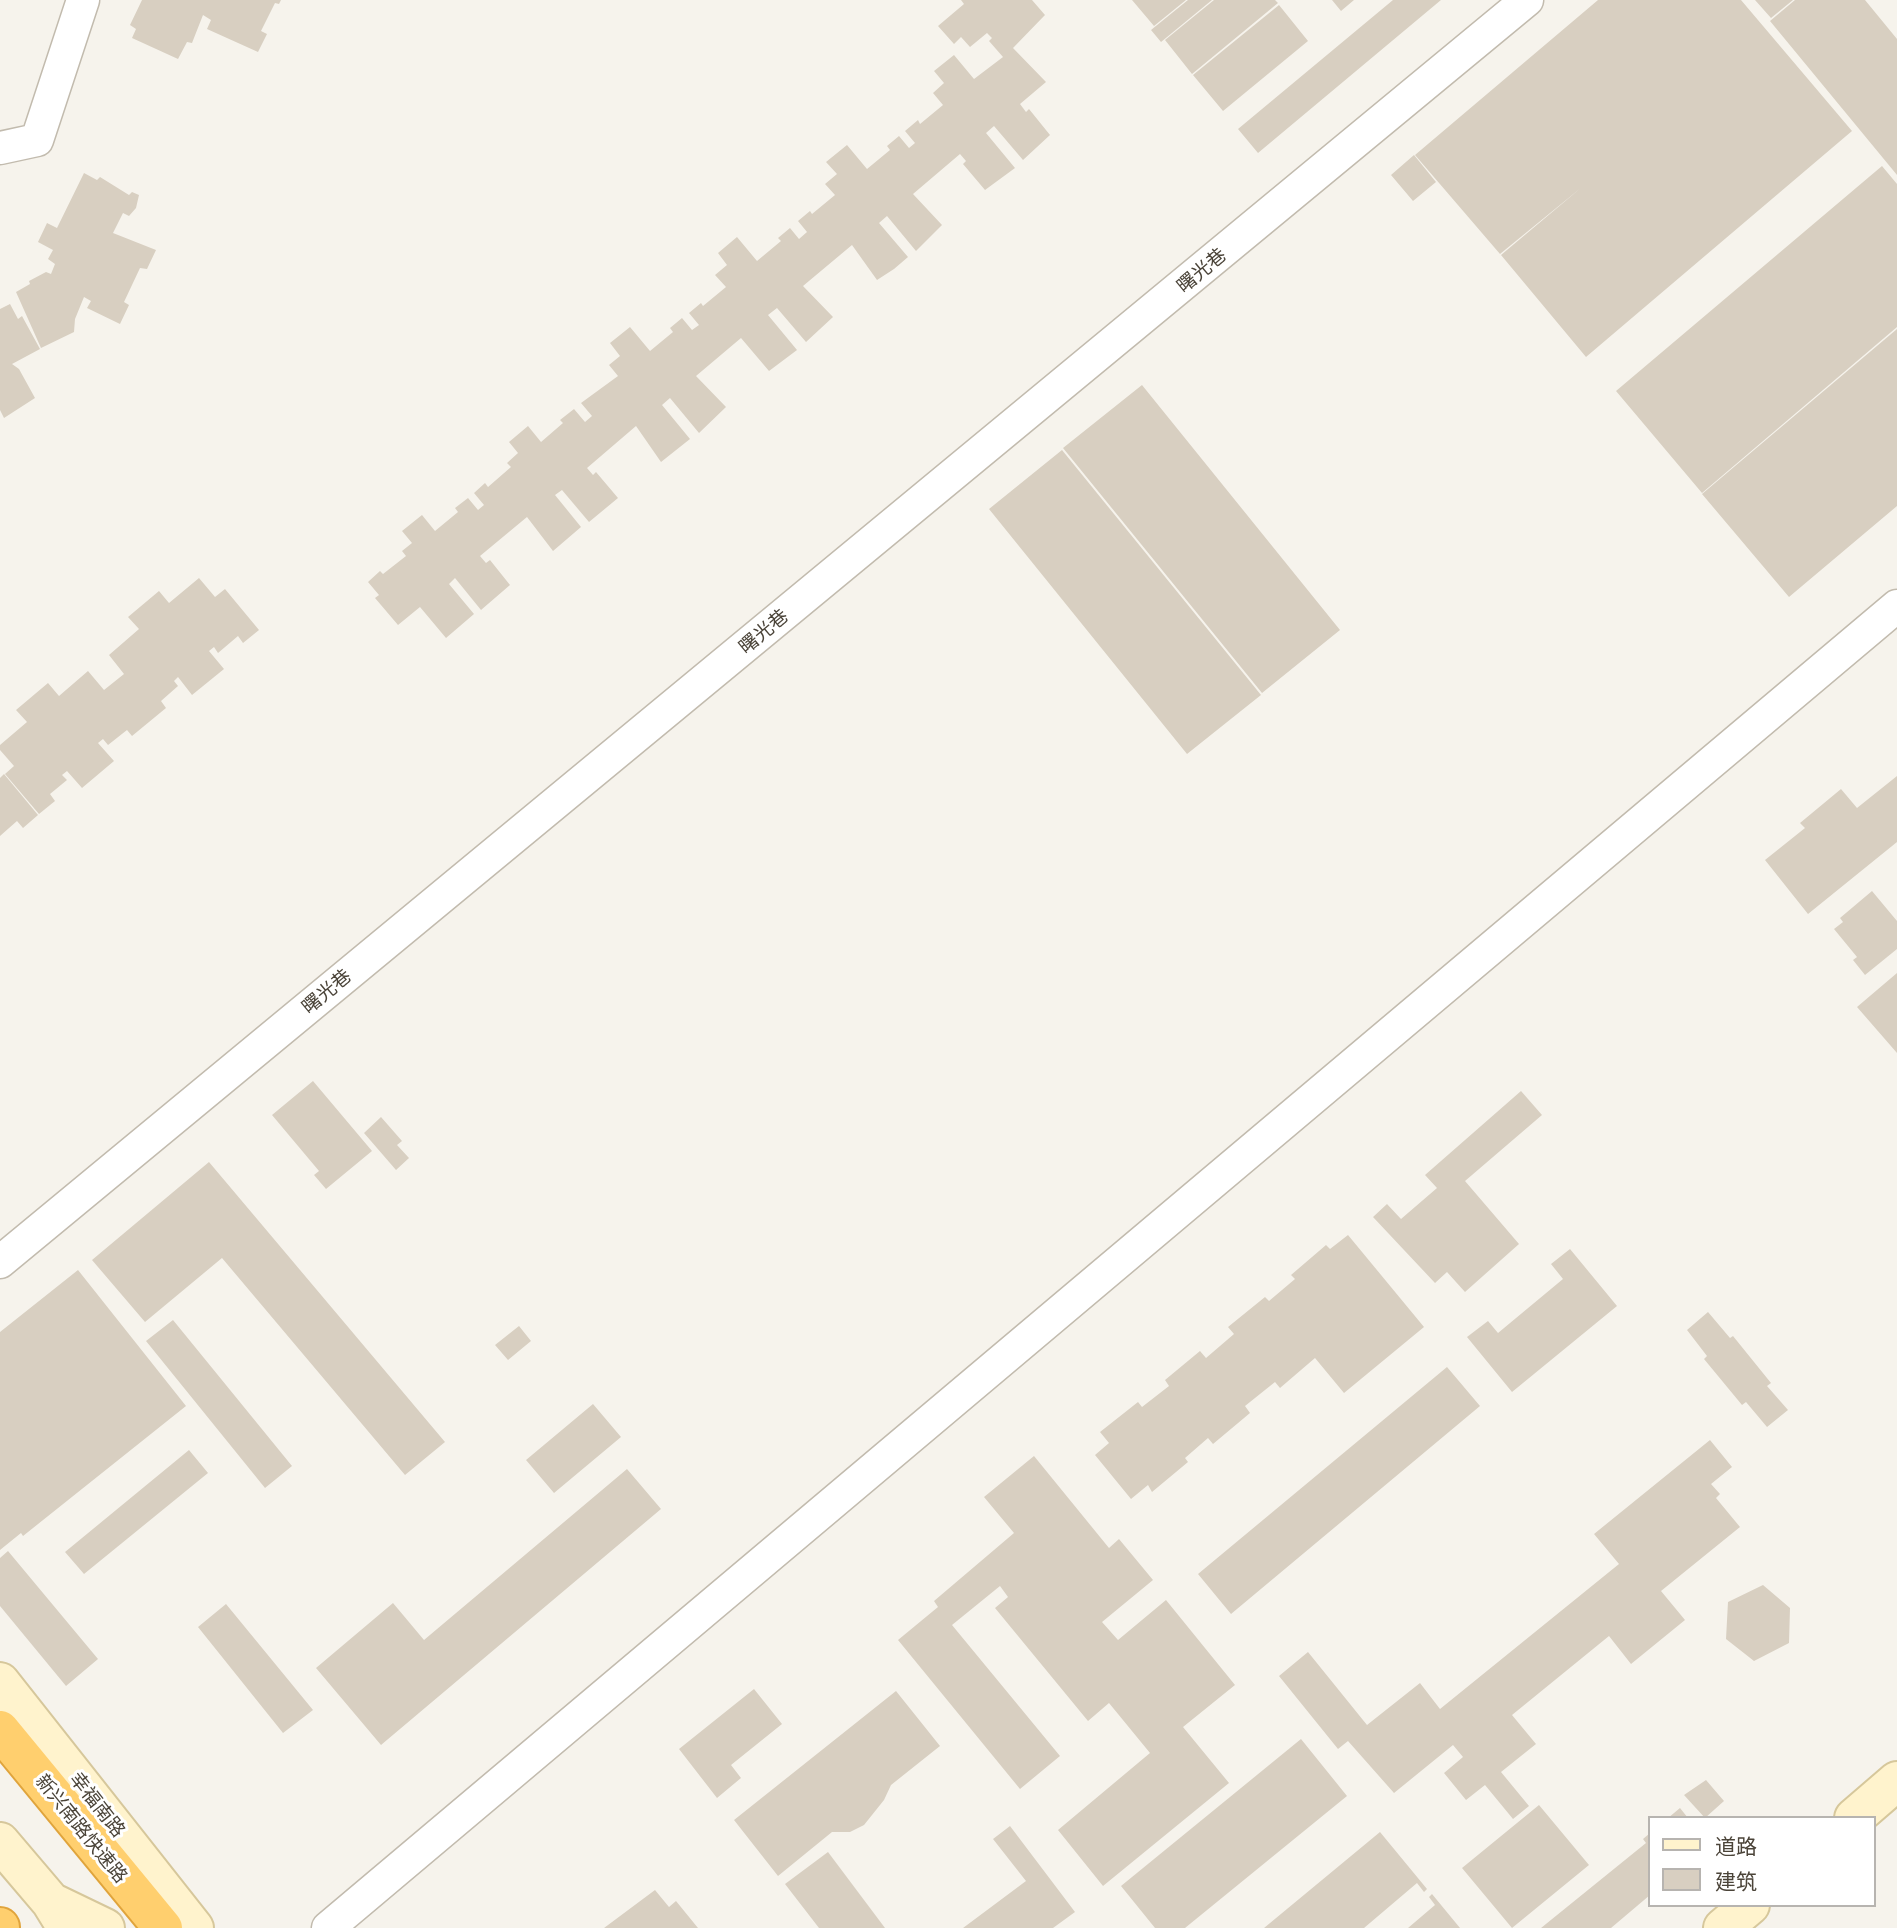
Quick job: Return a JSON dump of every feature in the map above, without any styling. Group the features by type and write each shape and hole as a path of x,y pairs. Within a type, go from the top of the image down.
{"highway":[{"name":"新兴南路快速路","path":"0,1730 163,1928"}],"main road":[{"name":"幸福南路","path":"0,1682 194,1928"},
{"path":"1856,1816 1897,1781"},
{"path":"0,1842 59,1915 105,1928"},
{"path":"1723,1928 1748,1907"}],"street":[{"path":"0,148 37,140 83,0"},
{"name":"曙光巷","path":"0,1262 1527,0"},
{"path":"328,1928 1897,606"}],"building":[{"path":"142,0 281,0 279,4 275,3 261,31 267,34 258,52 207,29 211,20 203,15 192,43 187,42 178,59 132,38 136,29 130,25"},
{"path":"961,0 1032,0 1045,15 1013,48 1046,82 1020,104 1026,112 1029,109 1050,135 1023,160 994,126 986,133 1015,168 985,190 963,164 966,161 960,154 913,194 942,225 916,251 887,216 879,223 908,257 894,269 877,280 852,245 803,286 833,317 806,342 777,308 768,315 797,350 769,371 741,338 696,376 726,407 699,433 670,398 662,405 690,439 661,462 636,426 587,468 593,475 596,472 618,498 589,522 562,490 555,495 581,527 553,551 527,517 480,556 486,563 490,560 510,585 481,610 455,578 449,584 474,614 446,638 420,607 398,625 375,598 379,595 368,582 380,571 383,574 406,556 402,551 412,543 402,531 422,515 435,531 458,512 455,508 468,498 478,510 484,505 474,493 485,483 488,487 511,467 507,463 518,453 509,442 528,426 541,442 563,423 560,420 574,409 585,422 592,416 581,403 618,376 609,365 620,356 610,343 630,327 650,351 673,332 670,328 682,318 692,330 699,325 689,313 701,303 703,306 726,287 715,275 727,265 718,253 737,237 757,261 781,241 778,238 790,228 799,239 807,232 798,221 810,211 812,214 835,195 825,184 837,174 826,162 847,145 867,169 890,150 887,146 899,136 909,148 915,143 905,131 918,120 920,124 943,105 933,93 944,83 934,71 954,55 974,79 1003,57 989,41 992,38 987,33 970,47 961,37 954,44 938,26 964,4"},
{"path":"1132,0 1186,0 1154,26"},
{"path":"1188,0 1212,0 1161,42 1151,30"},
{"path":"1214,0 1275,0 1278,3 1192,74 1165,40"},
{"path":"1332,0 1354,0 1341,11"},
{"path":"1393,0 1441,0 1258,153 1238,129"},
{"path":"1598,0 1741,0 1852,131 1586,357 1501,255 1582,187 1500,254 1415,155"},
{"path":"1755,0 1793,0 1771,18"},
{"path":"1795,0 1865,0 1897,39 1897,175 1770,21"},
{"path":"1279,5 1308,41 1223,111 1193,75"},
{"path":"1414,155 1436,182 1413,201 1391,175"},
{"path":"1882,166 1897,184 1897,327 1702,493 1616,391"},
{"path":"84,173 97,180 100,177 129,195 132,192 139,195 136,208 129,216 123,213 113,233 156,250 147,269 140,268 124,302 129,305 120,324 87,308 91,301 84,297 75,319 74,332 41,348 16,292 46,272 51,274 55,264 48,259 53,250 38,242 47,223 57,228"},
{"path":"10,304 18,319 22,316 40,349 12,364 19,369 35,398 4,418 0,410 0,309"},
{"path":"1897,329 1897,506 1789,597 1702,494"},
{"path":"1142,385 1340,630 1262,693 1063,448"},
{"path":"1062,450 1261,695 1187,754 989,509"},
{"path":"199,578 215,597 225,589 259,630 243,643 238,636 218,653 214,647 209,651 224,669 192,695 178,677 174,681 178,686 161,701 166,708 132,736 127,730 108,745 103,739 98,743 114,761 82,788 67,771 62,775 67,780 50,794 55,801 39,814 5,774 14,766 0,750 0,745 27,722 16,710 48,683 59,696 88,671 104,690 124,674 109,655 139,629 128,617 159,591 169,603"},
{"path":"4,774 38,815 23,828 17,821 0,836 0,778"},
{"path":"1897,776 1897,842 1808,914 1765,860 1805,828 1800,823 1841,789 1857,808"},
{"path":"1872,891 1897,921 1897,949 1865,975 1853,960 1857,957 1834,929 1843,922 1840,918"},
{"path":"1897,973 1897,1053 1857,1007"},
{"path":"313,1081 372,1151 326,1189 314,1175 319,1171 272,1115"},
{"path":"1521,1091 1542,1115 1465,1181 1519,1244 1465,1292 1447,1272 1435,1283 1373,1217 1387,1204 1401,1219 1437,1188 1425,1175"},
{"path":"381,1117 402,1141 397,1145 409,1158 396,1170 364,1133"},
{"path":"209,1162 445,1442 405,1475 222,1258 145,1322 92,1260"},
{"path":"1348,1235 1424,1327 1344,1393 1315,1358 1280,1388 1275,1382 1245,1406 1250,1413 1213,1444 1208,1438 1185,1458 1188,1462 1152,1492 1148,1485 1131,1499 1095,1455 1109,1443 1100,1432 1138,1402 1142,1407 1169,1386 1165,1380 1200,1351 1206,1358 1234,1334 1228,1327 1265,1297 1269,1301 1295,1279 1291,1275 1326,1245 1330,1249"},
{"path":"1570,1249 1617,1306 1512,1392 1467,1337 1488,1321 1498,1333 1563,1279 1551,1264"},
{"path":"78,1270 186,1406 23,1536 21,1533 0,1550 0,1332"},
{"path":"1708,1312 1730,1338 1733,1336 1771,1383 1767,1386 1788,1410 1767,1427 1746,1402 1742,1405 1704,1359 1707,1356 1687,1330"},
{"path":"173,1320 292,1466 265,1488 146,1341"},
{"path":"519,1326 531,1341 508,1360 495,1345"},
{"path":"1447,1367 1480,1406 1231,1614 1198,1574"},
{"path":"593,1404 621,1437 554,1493 526,1460"},
{"path":"1710,1440 1732,1467 1711,1484 1720,1494 1716,1498 1740,1527 1661,1591 1685,1620 1631,1664 1609,1636 1512,1715 1536,1744 1501,1772 1529,1806 1513,1819 1485,1785 1466,1800 1444,1773 1463,1757 1453,1745 1394,1793 1348,1741 1338,1749 1279,1676 1308,1652 1367,1725 1420,1683 1440,1709 1619,1564 1594,1534"},
{"path":"189,1450 208,1473 84,1574 65,1552"},
{"path":"1034,1456 1109,1548 1119,1539 1153,1580 1102,1622 1118,1640 1166,1600 1235,1685 1183,1727 1229,1783 1103,1886 1058,1830 1150,1753 1109,1703 1088,1721 995,1608 1008,1597 1000,1586 952,1625 1060,1756 1020,1789 898,1640 938,1607 934,1601 1014,1533 984,1497"},
{"path":"627,1469 661,1509 381,1745 316,1668 393,1603 424,1640"},
{"path":"8,1551 98,1659 66,1686 0,1606 0,1558"},
{"path":"1763,1585 1790,1608 1789,1643 1754,1661 1726,1639 1728,1602"},
{"path":"226,1604 313,1710 283,1733 198,1627"},
{"path":"754,1689 782,1724 731,1765 741,1778 717,1798 679,1749"},
{"path":"896,1691 940,1746 891,1785 884,1800 864,1825 850,1832 832,1832 778,1876 734,1820"},
{"path":"1301,1739 1347,1796 1185,1928 1155,1928 1121,1886"},
{"path":"1706,1780 1724,1801 1707,1816 1703,1816 1684,1795"},
{"path":"1539,1805 1589,1865 1512,1928 1462,1868"},
{"path":"1680,1808 1686,1816 1670,1816"},
{"path":"1010,1826 1075,1912 1053,1928 963,1928 1026,1881 993,1839"},
{"path":"1380,1832 1427,1889 1424,1892 1417,1883 1364,1928 1264,1928"},
{"path":"1648,1835 1648,1897 1611,1928 1541,1928 1646,1843 1643,1839"},
{"path":"828,1852 885,1928 819,1928 785,1884"},
{"path":"655,1890 669,1907 676,1901 698,1928 604,1928"},
{"path":"1432,1894 1460,1928 1408,1928 1435,1905 1429,1897"}]}
